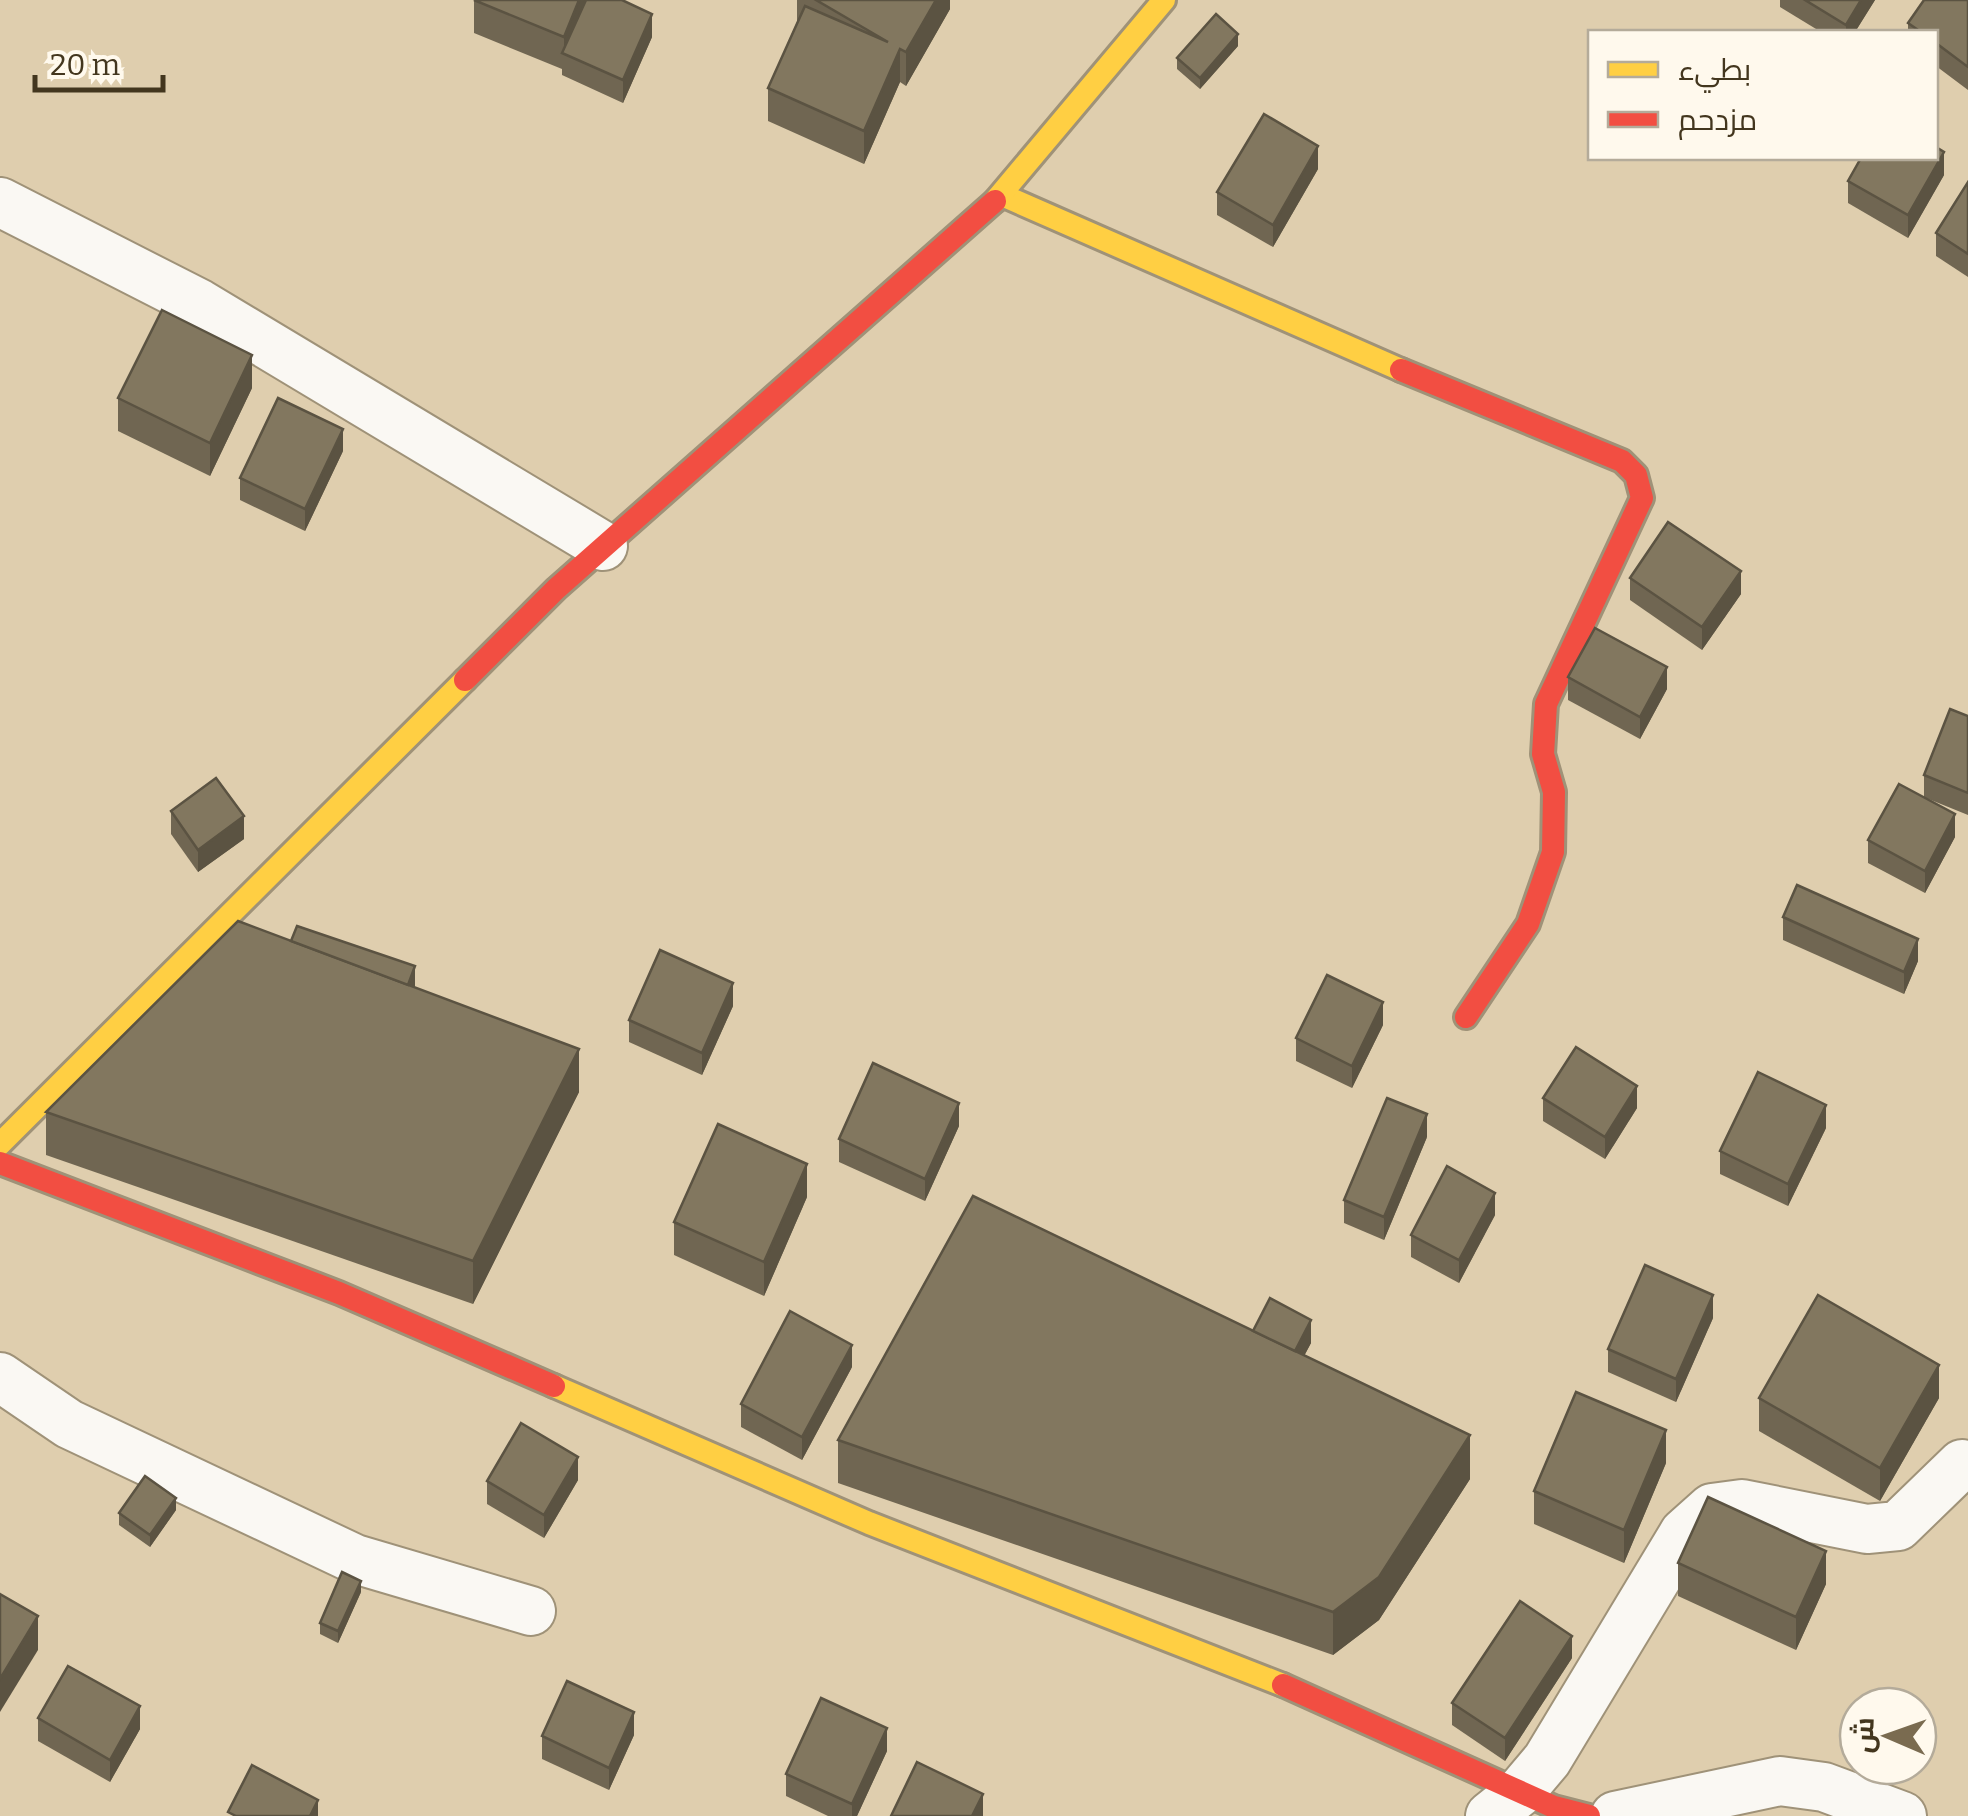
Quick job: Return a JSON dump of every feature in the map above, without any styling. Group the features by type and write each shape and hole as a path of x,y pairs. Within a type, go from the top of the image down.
{"street":[{"path":"0,1144 603,546 1002,195 1164,0"},
{"path":"1002,195 1296,326 1622,462 1636,475 1642,498 1630,530 1604,575 1546,704 1543,754 1554,792 1552,852 1528,924 1466,1017"},
{"path":"0,202 200,304 603,546"},
{"path":"0,1163 356,1300 869,1523 1347,1710 1505,1804 1589,1816"},
{"path":"0,1377 69,1424 355,1558 531,1611"},
{"path":"1505,1804 1547,1760 1684,1533 1712,1508 1742,1504 1867,1529 1898,1526 1962,1464"},
{"path":"1615,1816 1780,1781 1824,1787 1902,1816"}],"building":[{"path":"474,0 579,0 564,37"},
{"path":"586,0 622,0 652,14 623,80 562,53"},
{"path":"816,0 936,0 906,52 900,49 864,131 768,88 805,6 888,42"},
{"path":"1805,0 1861,0 1846,25"},
{"path":"1924,0 1968,0 1968,67 1938,44 1938,30 1918,30 1908,23"},
{"path":"1216,14 1238,34 1200,78 1177,58"},
{"path":"1264,114 1318,146 1273,225 1217,192"},
{"path":"1938,148 1944,152 1908,215 1848,181 1860,160 1938,160"},
{"path":"1968,182 1968,254 1936,233"},
{"path":"162,310 252,355 210,443 118,398"},
{"path":"278,398 343,429 305,509 240,478"},
{"path":"1668,522 1741,571 1702,627 1630,578"},
{"path":"1595,628 1667,667 1640,717 1568,677"},
{"path":"1950,709 1968,716 1968,793 1924,775"},
{"path":"216,778 244,816 198,850 171,811"},
{"path":"1899,784 1955,814 1925,871 1868,840"},
{"path":"1797,885 1918,939 1904,972 1783,917"},
{"path":"238,921 579,1049 473,1261 46,1112"},
{"path":"297,926 415,966 408,985 291,941"},
{"path":"660,950 733,983 702,1053 629,1020"},
{"path":"1327,975 1383,1002 1352,1066 1296,1038"},
{"path":"1576,1047 1637,1086 1605,1137 1543,1098"},
{"path":"873,1063 959,1103 925,1179 839,1139"},
{"path":"1758,1072 1826,1105 1788,1184 1720,1151"},
{"path":"1387,1098 1427,1114 1384,1217 1344,1200"},
{"path":"718,1124 807,1164 764,1262 674,1222"},
{"path":"1447,1166 1495,1193 1459,1260 1411,1235"},
{"path":"973,1196 1470,1435 1379,1577 1333,1612 838,1440"},
{"path":"1645,1265 1713,1295 1676,1379 1608,1349"},
{"path":"1818,1295 1939,1365 1880,1468 1759,1398"},
{"path":"1270,1298 1311,1320 1295,1351 1253,1331"},
{"path":"790,1311 852,1345 802,1437 741,1404"},
{"path":"1576,1392 1666,1430 1624,1530 1534,1491"},
{"path":"521,1423 578,1457 544,1515 487,1481"},
{"path":"145,1476 176,1498 150,1535 119,1513"},
{"path":"1708,1497 1826,1551 1796,1617 1678,1563"},
{"path":"342,1572 361,1581 338,1631 320,1623"},
{"path":"0,1594 38,1616 0,1679"},
{"path":"1520,1601 1572,1636 1505,1738 1452,1703"},
{"path":"68,1666 140,1706 110,1760 38,1718"},
{"path":"567,1681 634,1712 609,1768 542,1736"},
{"path":"821,1698 887,1728 852,1804 786,1774"},
{"path":"917,1762 983,1794 972,1816 891,1816"},
{"path":"252,1765 318,1800 310,1816 236,1816 228,1812"}],"traffic: slow":[{"path":"995,201 1164,0"},
{"path":"1002,195 1401,370"},
{"path":"0,1144 465,680"},
{"path":"554,1386 869,1523 1283,1685"}],"traffic: jam":[{"path":"465,680 556,589 995,201"},
{"path":"1401,370 1622,461 1636,475 1642,498 1546,704 1543,754 1554,792 1553,852 1528,924 1466,1017"},
{"path":"0,1163 339,1293 554,1386"},
{"path":"1283,1685 1554,1807 1589,1816"}]}
